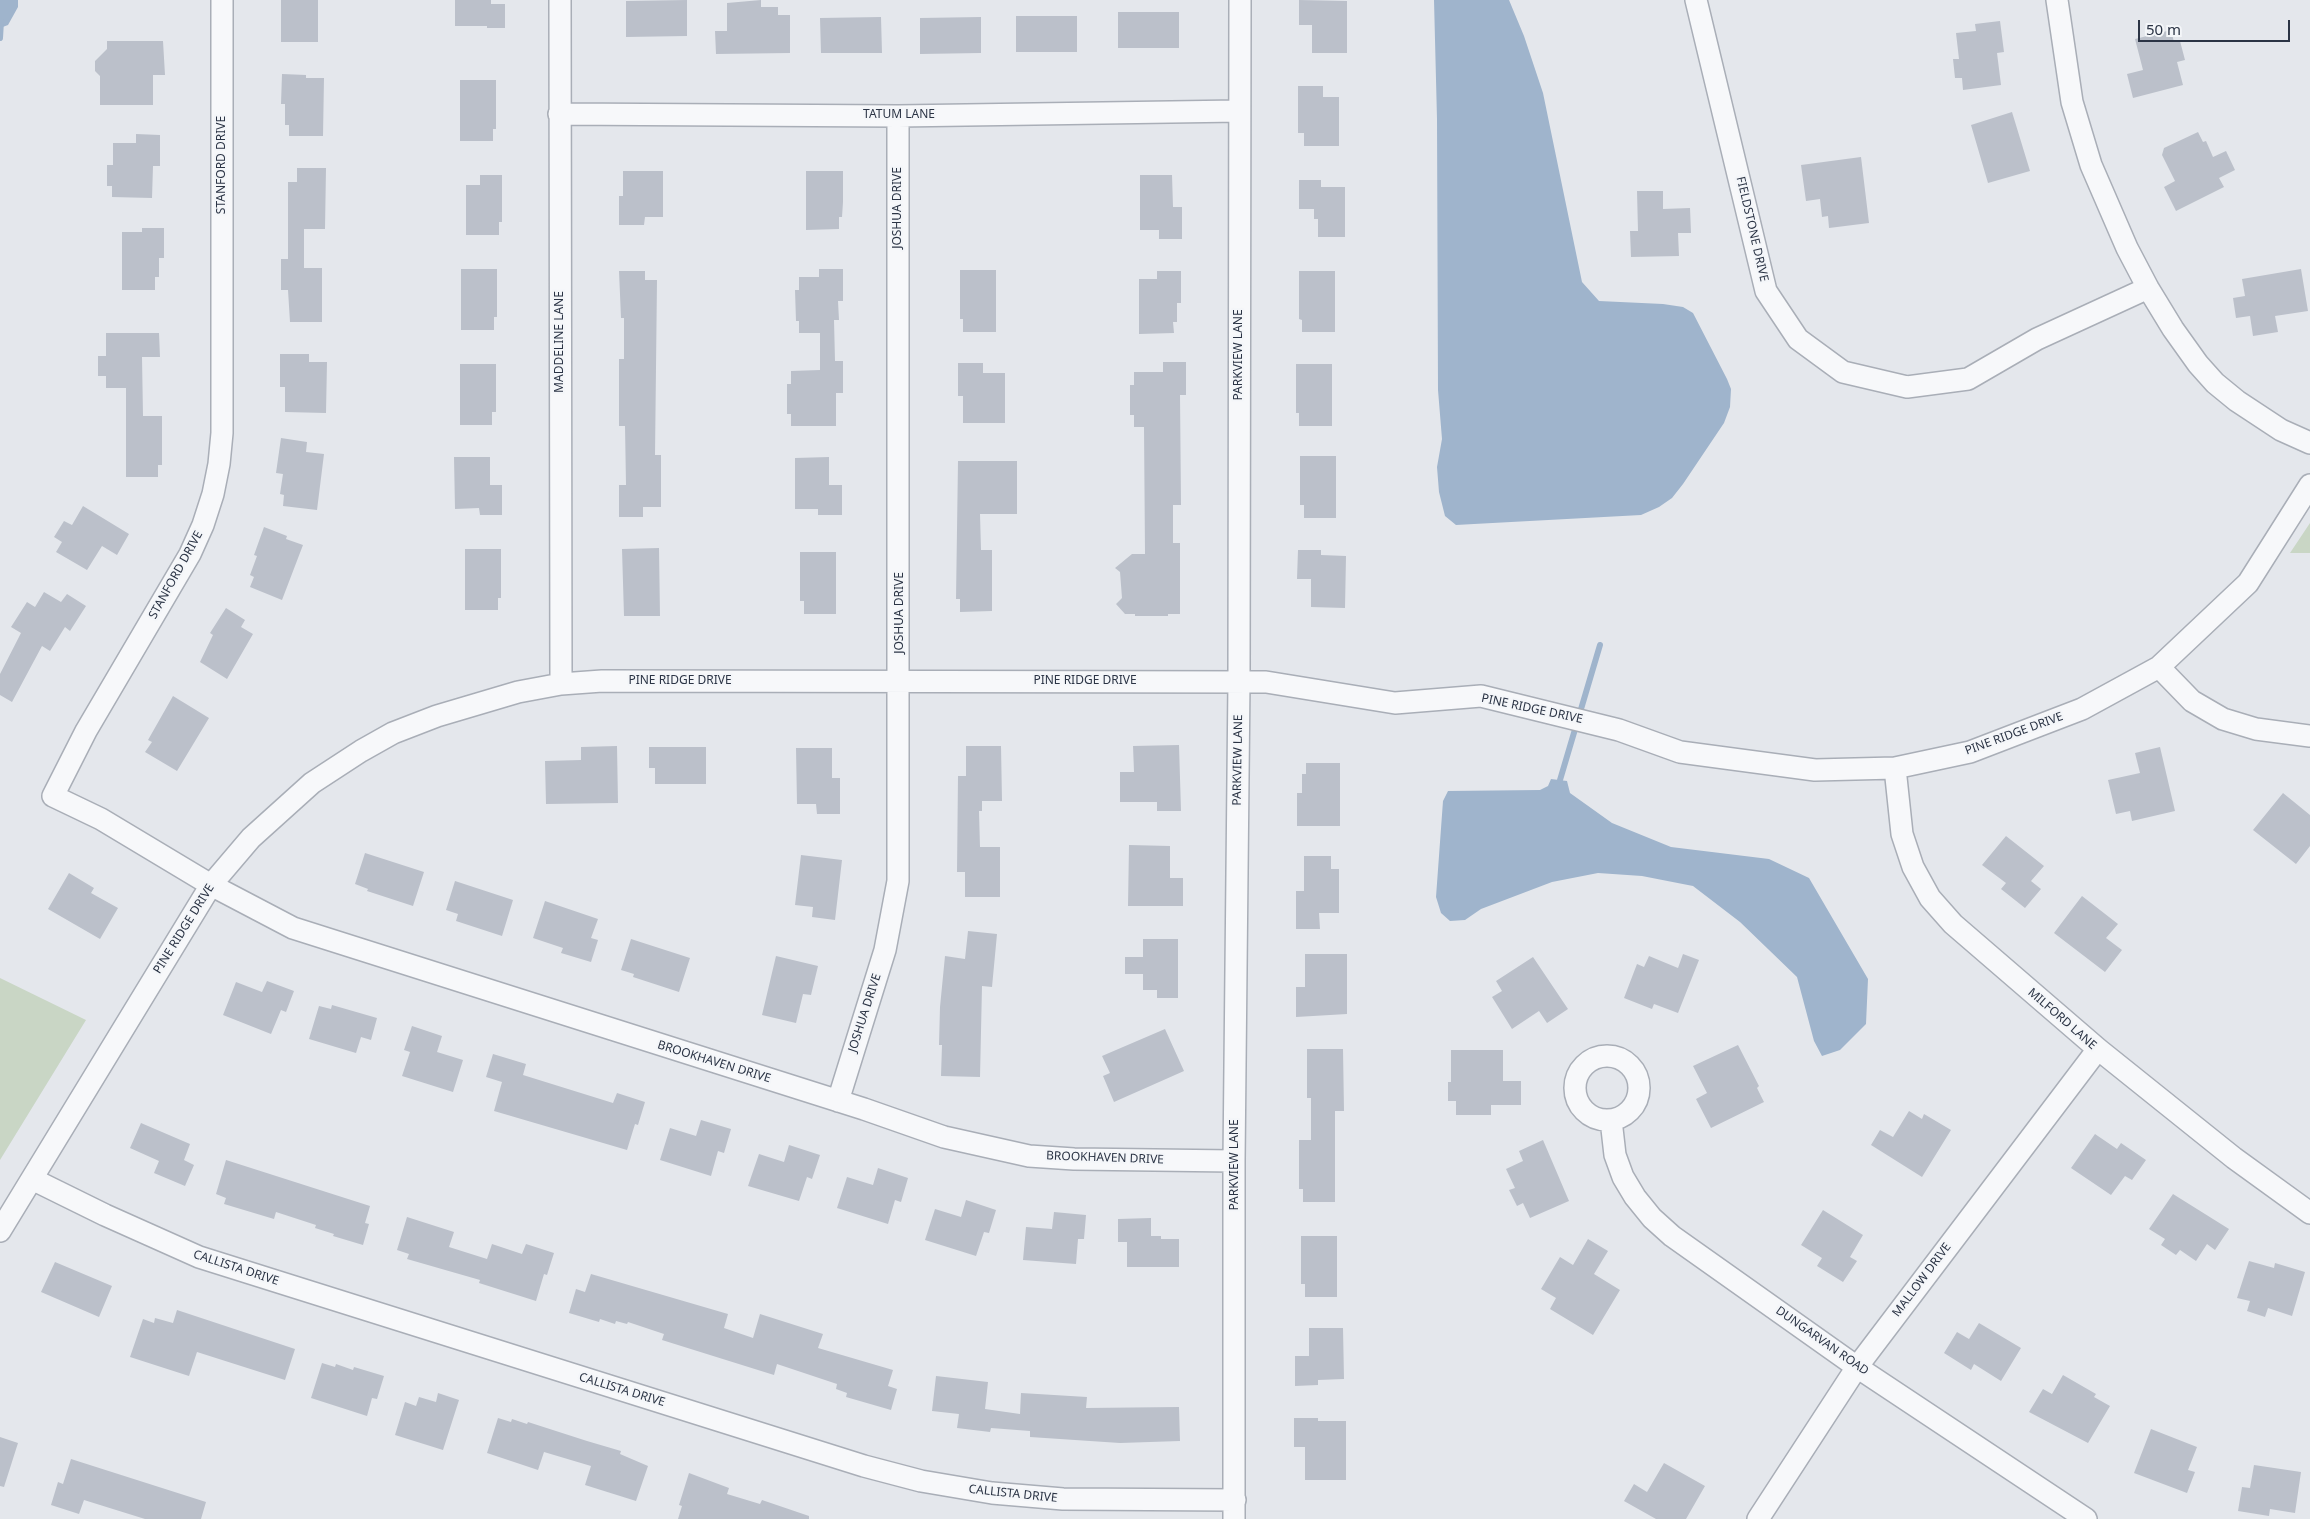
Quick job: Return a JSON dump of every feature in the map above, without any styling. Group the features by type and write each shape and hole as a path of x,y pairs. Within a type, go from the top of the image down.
{"street":[{"name":"STANFORD DRIVE","path":"211,885 101,819 52,796 86,731 190,554 203,525 215,487 222,433 222,0"},
{"name":"MADDELINE LANE","path":"560,0 558,114 561,684"},
{"name":"PARKVIEW LANE","path":"1235,1510 1234,1161 1239,681 1240,0"},
{"name":"FIELDSTONE DRIVE","path":"1696,0 1766,291 1798,339 1843,372 1907,387 1968,380 2037,339 2148,288"},
{"path":"2057,0 2072,102 2091,166 2123,239 2148,288 2178,336 2198,364 2215,382 2237,401 2281,430 2310,443"},
{"name":"TATUM LANE","path":"558,114 898,116 1239,112"},
{"name":"JOSHUA DRIVE","path":"838,1101 885,950 896,901 898,881 900,681 898,116"},
{"name":"PINE RIDGE DRIVE","path":"0,1231 211,885 251,838 282,808 312,783 361,751 394,733 437,716 518,692 561,684 602,681 1276,682 1395,702 1481,696 1545,710 1620,730 1689,753 1815,770 1895,768 1970,752 2072,713 2159,667 2248,583 2310,485"},
{"path":"2159,667 2192,700 2223,719 2256,728 2310,736"},
{"name":"MILFORD LANE","path":"1895,768 1902,834 1914,867 1930,898 1952,924 2098,1049 2234,1158 2310,1213"},
{"name":"BROOKHAVEN DRIVE","path":"211,885 293,928 838,1101 944,1137 1030,1156 1074,1159 1234,1161"},
{"name":"MALLOW DRIVE","path":"1758,1519 1857,1367 2098,1049"},
{"name":"DUNGARVAN ROAD","path":"1611,1120 1615,1155 1623,1176 1635,1198 1652,1218 1672,1236 1857,1367 2086,1519"},
{"name":"CALLISTA DRIVE","path":"32,1179 105,1215 199,1257 864,1466 921,1481 992,1493 1235,1510"}],"green space":[{"path":"2310,523 2310,553 2290,553"},
{"path":"0,978 86,1020 0,1160"}],"water":[{"path":"0,0 18,0 18,7 8,25 0,28"},
{"path":"1434,0 1509,0 1524,36 1543,93 1582,282 1599,301 1663,304 1683,307 1693,313 1727,379 1731,389 1730,407 1724,423 1672,498 1659,507 1641,515 1456,525 1445,516 1439,492 1437,467 1442,439 1438,390 1437,119"},
{"path":"1551,779 1567,781 1570,793 1612,823 1671,847 1769,859 1809,878 1868,979 1866,1024 1840,1050 1822,1056 1814,1041 1797,977 1740,922 1693,886 1642,876 1598,873 1552,882 1481,909 1465,920 1450,921 1441,913 1436,897 1443,801 1448,791 1540,790 1548,786"}],"building":[{"path":"281,0 318,0 318,42 281,42"},
{"path":"455,0 491,0 491,4 505,4 505,28 455,26"},
{"path":"687,0 687,36 626,37 626,1"},
{"path":"761,0 761,7 778,7 778,15 790,15 790,53 716,54 715,31 727,31 727,3"},
{"path":"1299,0 1347,1 1347,53 1312,53 1312,25 1299,25"},
{"path":"1118,12 1179,12 1179,48 1118,48"},
{"path":"1016,16 1077,16 1077,52 1016,52"},
{"path":"881,17 882,53 821,53 820,18"},
{"path":"981,17 981,53 920,54 920,18"},
{"path":"2000,21 2004,52 1997,53 2001,85 1963,90 1962,78 1955,78 1953,59 1959,59 1956,33 1976,31 1975,24"},
{"path":"2171,30 2174,42 2180,41 2185,60 2177,62 2183,85 2133,98 2127,74 2143,70 2135,39"},
{"path":"107,41 163,41 165,75 153,75 153,105 100,105 100,76 95,71 95,61 107,49"},
{"path":"282,74 306,75 306,78 324,78 323,136 289,136 289,125 285,125 285,104 281,104"},
{"path":"460,80 496,80 496,129 493,129 493,141 460,141"},
{"path":"1298,86 1323,86 1323,97 1339,97 1339,146 1304,146 1304,133 1298,133"},
{"path":"2012,112 2030,171 1988,183 1971,125"},
{"path":"2198,132 2203,142 2206,141 2213,157 2226,151 2235,170 2219,178 2224,187 2176,211 2164,187 2175,181 2162,155 2164,148"},
{"path":"136,134 160,135 160,166 153,166 152,198 112,197 112,186 107,186 107,165 113,165 113,143 136,143"},
{"path":"1861,157 1869,223 1829,228 1828,216 1822,217 1820,199 1806,201 1801,165"},
{"path":"297,168 326,168 325,229 304,229 304,268 322,268 322,322 290,322 288,290 281,290 281,259 288,259 288,182 297,182"},
{"path":"623,171 663,171 663,217 645,217 644,225 619,225 619,196 623,196"},
{"path":"806,171 843,171 842,217 839,217 839,229 806,230"},
{"path":"480,175 502,175 502,222 499,222 499,235 466,235 466,185 480,185"},
{"path":"1140,175 1172,175 1173,207 1182,207 1182,239 1159,239 1159,230 1140,230"},
{"path":"1299,180 1321,180 1321,187 1345,187 1345,237 1318,237 1318,219 1314,219 1314,209 1299,209"},
{"path":"1637,191 1663,191 1663,209 1690,208 1691,233 1678,233 1679,256 1631,257 1630,231 1638,231"},
{"path":"142,228 164,228 164,258 159,258 159,277 155,277 155,290 122,290 122,232 142,232"},
{"path":"461,269 497,269 497,317 494,317 494,330 461,330"},
{"path":"819,269 843,269 843,301 838,301 839,320 834,320 835,361 843,361 843,393 836,393 836,426 791,426 791,414 787,414 787,384 791,384 791,371 820,370 820,333 799,333 799,321 796,321 795,290 799,290 799,277 819,277"},
{"path":"2301,269 2308,311 2275,316 2278,332 2253,336 2250,316 2236,318 2233,298 2245,296 2242,279"},
{"path":"960,270 996,270 996,332 963,332 963,319 960,319"},
{"path":"619,271 645,271 645,280 657,280 655,455 661,455 661,507 643,507 643,517 619,517 619,485 626,485 625,426 619,426 619,359 624,359 624,318 621,318"},
{"path":"1157,271 1181,271 1181,303 1177,303 1177,322 1173,322 1174,333 1139,334 1139,279 1157,279"},
{"path":"1299,271 1335,271 1335,332 1302,332 1302,320 1299,319"},
{"path":"106,333 159,333 160,357 142,357 143,416 162,416 162,465 158,465 158,477 126,477 126,388 106,388 106,376 98,376 98,356 106,356"},
{"path":"280,354 309,354 309,362 327,362 326,413 285,412 285,387 280,387"},
{"path":"1163,362 1186,362 1186,395 1180,395 1181,505 1173,505 1173,543 1180,543 1180,614 1135,616 1135,614 1125,614 1116,604 1122,598 1120,572 1115,568 1132,554 1145,554 1144,427 1134,427 1134,415 1130,415 1130,385 1134,385 1134,372 1163,372"},
{"path":"958,363 983,363 983,373 1005,373 1005,423 963,423 963,396 958,396"},
{"path":"460,364 496,364 496,412 492,412 492,425 460,425"},
{"path":"1296,364 1332,364 1332,426 1299,426 1299,413 1296,413"},
{"path":"281,438 307,442 306,452 324,454 317,510 283,506 284,495 280,494 283,474 276,473"},
{"path":"1300,456 1336,456 1336,518 1304,518 1304,505 1300,505"},
{"path":"454,457 490,457 490,485 502,485 502,515 480,515 479,508 455,509"},
{"path":"829,457 829,485 842,485 842,515 818,515 818,509 795,509 795,458"},
{"path":"958,461 1017,461 1017,514 980,514 981,550 992,550 992,611 960,612 960,599 956,599"},
{"path":"83,506 129,534 117,555 102,546 87,570 56,552 62,542 54,537 64,521 72,525"},
{"path":"264,527 287,536 286,539 303,545 282,600 250,587 254,577 250,575 257,556 254,555"},
{"path":"659,548 660,616 624,616 622,549"},
{"path":"465,549 501,549 501,598 498,598 498,610 465,610"},
{"path":"1298,550 1321,550 1321,555 1346,556 1345,608 1311,607 1311,579 1297,579"},
{"path":"800,552 836,552 836,614 804,614 804,601 800,601"},
{"path":"44,592 61,602 67,594 86,606 70,631 65,627 50,651 42,646 12,702 0,695 0,674 21,633 11,627 27,602 35,607"},
{"path":"226,608 245,620 241,627 253,634 227,679 200,662 213,635 210,633"},
{"path":"173,696 209,718 177,771 145,752 152,742 148,740"},
{"path":"1179,745 1181,811 1157,811 1157,802 1120,802 1120,772 1134,772 1133,746"},
{"path":"617,746 618,803 546,804 545,761 581,760 581,747"},
{"path":"966,746 1001,746 1002,801 982,801 982,811 979,811 980,847 1000,847 1000,897 965,897 965,872 957,872 958,776 966,776"},
{"path":"649,747 706,747 706,784 655,784 655,768 649,768"},
{"path":"2160,747 2175,811 2132,821 2130,811 2116,814 2108,780 2140,773 2135,753"},
{"path":"796,748 832,748 832,778 840,778 840,814 817,814 816,804 797,804"},
{"path":"1306,763 1340,763 1340,826 1297,826 1297,793 1302,793 1302,774 1306,774"},
{"path":"2283,793 2310,815 2310,846 2296,864 2253,830"},
{"path":"2006,836 2044,866 2031,881 2041,889 2025,908 2001,889 2006,883 1982,865"},
{"path":"1129,845 1170,846 1170,878 1183,878 1183,906 1128,906"},
{"path":"365,853 424,872 413,906 367,891 368,889 355,884"},
{"path":"801,855 842,860 835,920 812,917 813,907 795,905"},
{"path":"1304,856 1331,856 1331,869 1339,869 1339,913 1319,913 1320,929 1296,929 1296,891 1304,891"},
{"path":"69,873 94,888 91,893 118,908 100,939 48,909"},
{"path":"455,881 513,900 502,936 456,921 458,914 446,910"},
{"path":"2082,896 2118,924 2106,938 2122,950 2105,972 2054,933"},
{"path":"545,901 598,919 591,938 598,940 591,962 561,953 563,948 533,938"},
{"path":"968,931 997,934 992,987 982,986 980,1077 941,1076 942,1045 939,1045 940,1007 945,956 965,959"},
{"path":"631,939 690,958 679,992 633,977 634,974 621,970"},
{"path":"1143,939 1178,939 1178,998 1157,998 1157,990 1143,990 1143,974 1125,974 1125,957 1143,957"},
{"path":"1305,954 1347,954 1347,1014 1296,1017 1296,987 1305,987"},
{"path":"1683,954 1699,960 1678,1013 1654,1004 1652,1009 1624,998 1637,964 1644,967 1649,956 1678,968"},
{"path":"776,956 818,966 811,995 803,994 796,1023 762,1015"},
{"path":"1533,957 1568,1009 1547,1023 1539,1011 1512,1029 1492,997 1502,991 1496,981"},
{"path":"267,981 294,991 286,1012 281,1010 271,1034 223,1015 236,982 262,992"},
{"path":"332,1005 377,1018 371,1040 361,1037 356,1053 309,1039 319,1006 331,1009"},
{"path":"412,1026 442,1036 437,1052 463,1060 453,1092 402,1076 410,1052 404,1050"},
{"path":"1165,1029 1184,1071 1114,1102 1103,1076 1110,1073 1102,1056"},
{"path":"1738,1045 1759,1086 1757,1088 1764,1102 1711,1128 1696,1099 1707,1093 1693,1066"},
{"path":"1307,1049 1343,1049 1344,1111 1335,1111 1335,1202 1303,1202 1303,1189 1299,1189 1299,1140 1311,1140 1311,1098 1307,1098"},
{"path":"1451,1050 1503,1050 1503,1081 1521,1081 1521,1105 1491,1105 1491,1115 1456,1115 1456,1101 1448,1101 1448,1082 1451,1082"},
{"path":"493,1054 526,1064 523,1075 613,1103 617,1093 645,1102 638,1125 635,1124 627,1150 494,1111 502,1082 486,1077"},
{"path":"1909,1111 1922,1119 1924,1114 1951,1130 1922,1177 1871,1145 1880,1130 1893,1137"},
{"path":"701,1120 731,1129 724,1153 718,1151 711,1176 660,1160 670,1128 696,1136"},
{"path":"141,1123 190,1144 184,1160 194,1165 185,1186 154,1173 159,1161 130,1148"},
{"path":"2095,1134 2117,1149 2121,1143 2146,1160 2132,1180 2125,1176 2111,1195 2071,1168"},
{"path":"1543,1140 1569,1201 1530,1218 1523,1203 1517,1206 1509,1190 1515,1188 1506,1169 1523,1161 1519,1151"},
{"path":"789,1145 820,1155 812,1179 807,1177 799,1201 748,1186 759,1154 784,1162"},
{"path":"226,1160 370,1206 365,1223 369,1224 363,1245 333,1236 334,1234 315,1228 316,1225 276,1212 274,1219 224,1204 226,1198 216,1194"},
{"path":"878,1168 908,1178 901,1202 895,1200 888,1224 837,1208 847,1177 873,1185"},
{"path":"2173,1194 2229,1229 2215,1250 2207,1244 2196,1261 2180,1250 2176,1255 2161,1245 2165,1239 2149,1229"},
{"path":"966,1200 996,1210 989,1233 984,1232 976,1256 925,1240 935,1209 961,1217"},
{"path":"1823,1210 1863,1235 1850,1257 1857,1261 1843,1282 1817,1266 1822,1258 1801,1245"},
{"path":"1054,1212 1086,1215 1084,1239 1078,1239 1076,1264 1023,1260 1026,1227 1052,1229"},
{"path":"407,1217 454,1232 449,1247 487,1259 492,1244 522,1254 526,1244 554,1253 547,1275 544,1274 536,1301 479,1283 480,1280 407,1259 409,1254 397,1250"},
{"path":"1151,1218 1151,1236 1161,1236 1161,1239 1179,1239 1179,1267 1127,1267 1127,1242 1118,1242 1118,1219"},
{"path":"1301,1236 1337,1236 1337,1297 1305,1297 1305,1284 1301,1284"},
{"path":"1588,1239 1608,1251 1594,1274 1620,1290 1593,1335 1550,1309 1556,1298 1541,1289 1560,1257 1573,1265"},
{"path":"2249,1261 2274,1268 2275,1263 2305,1272 2292,1316 2268,1308 2265,1317 2247,1311 2250,1301 2237,1298"},
{"path":"55,1262 112,1286 99,1317 41,1292"},
{"path":"591,1274 728,1314 724,1328 753,1338 760,1314 823,1334 818,1348 893,1370 888,1386 897,1389 891,1410 846,1397 847,1393 836,1389 837,1384 777,1364 774,1375 662,1340 664,1334 628,1322 627,1324 616,1321 615,1324 600,1319 599,1322 569,1313 576,1289 585,1292"},
{"path":"177,1310 295,1349 285,1380 197,1352 189,1376 130,1357 143,1319 154,1323 155,1318 173,1323"},
{"path":"1979,1323 2021,1348 2001,1381 1974,1364 1971,1370 1944,1353 1957,1332 1969,1339"},
{"path":"1309,1328 1343,1328 1344,1379 1318,1380 1318,1385 1295,1386 1295,1356 1309,1356"},
{"path":"322,1363 335,1367 336,1364 353,1370 354,1367 384,1376 377,1399 372,1398 367,1416 311,1398"},
{"path":"2063,1375 2096,1394 2094,1397 2110,1406 2088,1443 2029,1412 2043,1389 2052,1394"},
{"path":"936,1376 988,1382 985,1409 1020,1414 1021,1393 1087,1397 1086,1408 1179,1407 1180,1441 1120,1443 1030,1437 1030,1431 991,1428 990,1432 957,1428 959,1414 932,1411"},
{"path":"438,1393 459,1400 443,1450 395,1435 405,1402 416,1406 419,1397 436,1402"},
{"path":"498,1418 511,1422 512,1419 527,1424 528,1422 621,1451 620,1454 648,1466 636,1501 585,1485 591,1466 544,1452 538,1470 487,1453"},
{"path":"1294,1418 1318,1418 1318,1421 1346,1421 1346,1480 1305,1480 1305,1447 1294,1447"},
{"path":"2151,1429 2197,1447 2188,1470 2195,1472 2187,1493 2134,1473"},
{"path":"0,1437 18,1443 4,1487 0,1486"},
{"path":"71,1459 206,1502 201,1519 145,1519 84,1500 79,1514 51,1505 58,1482 63,1484"},
{"path":"1664,1463 1705,1486 1686,1519 1656,1519 1624,1501 1634,1484 1647,1492"},
{"path":"2254,1465 2301,1472 2295,1513 2270,1509 2269,1516 2238,1511 2242,1487 2250,1488"},
{"path":"689,1473 729,1488 727,1494 760,1504 762,1500 809,1516 809,1519 678,1519 682,1506 679,1505"}],"waterway":[{"path":"0,38 1,21"},
{"path":"1560,780 1600,645"}]}
